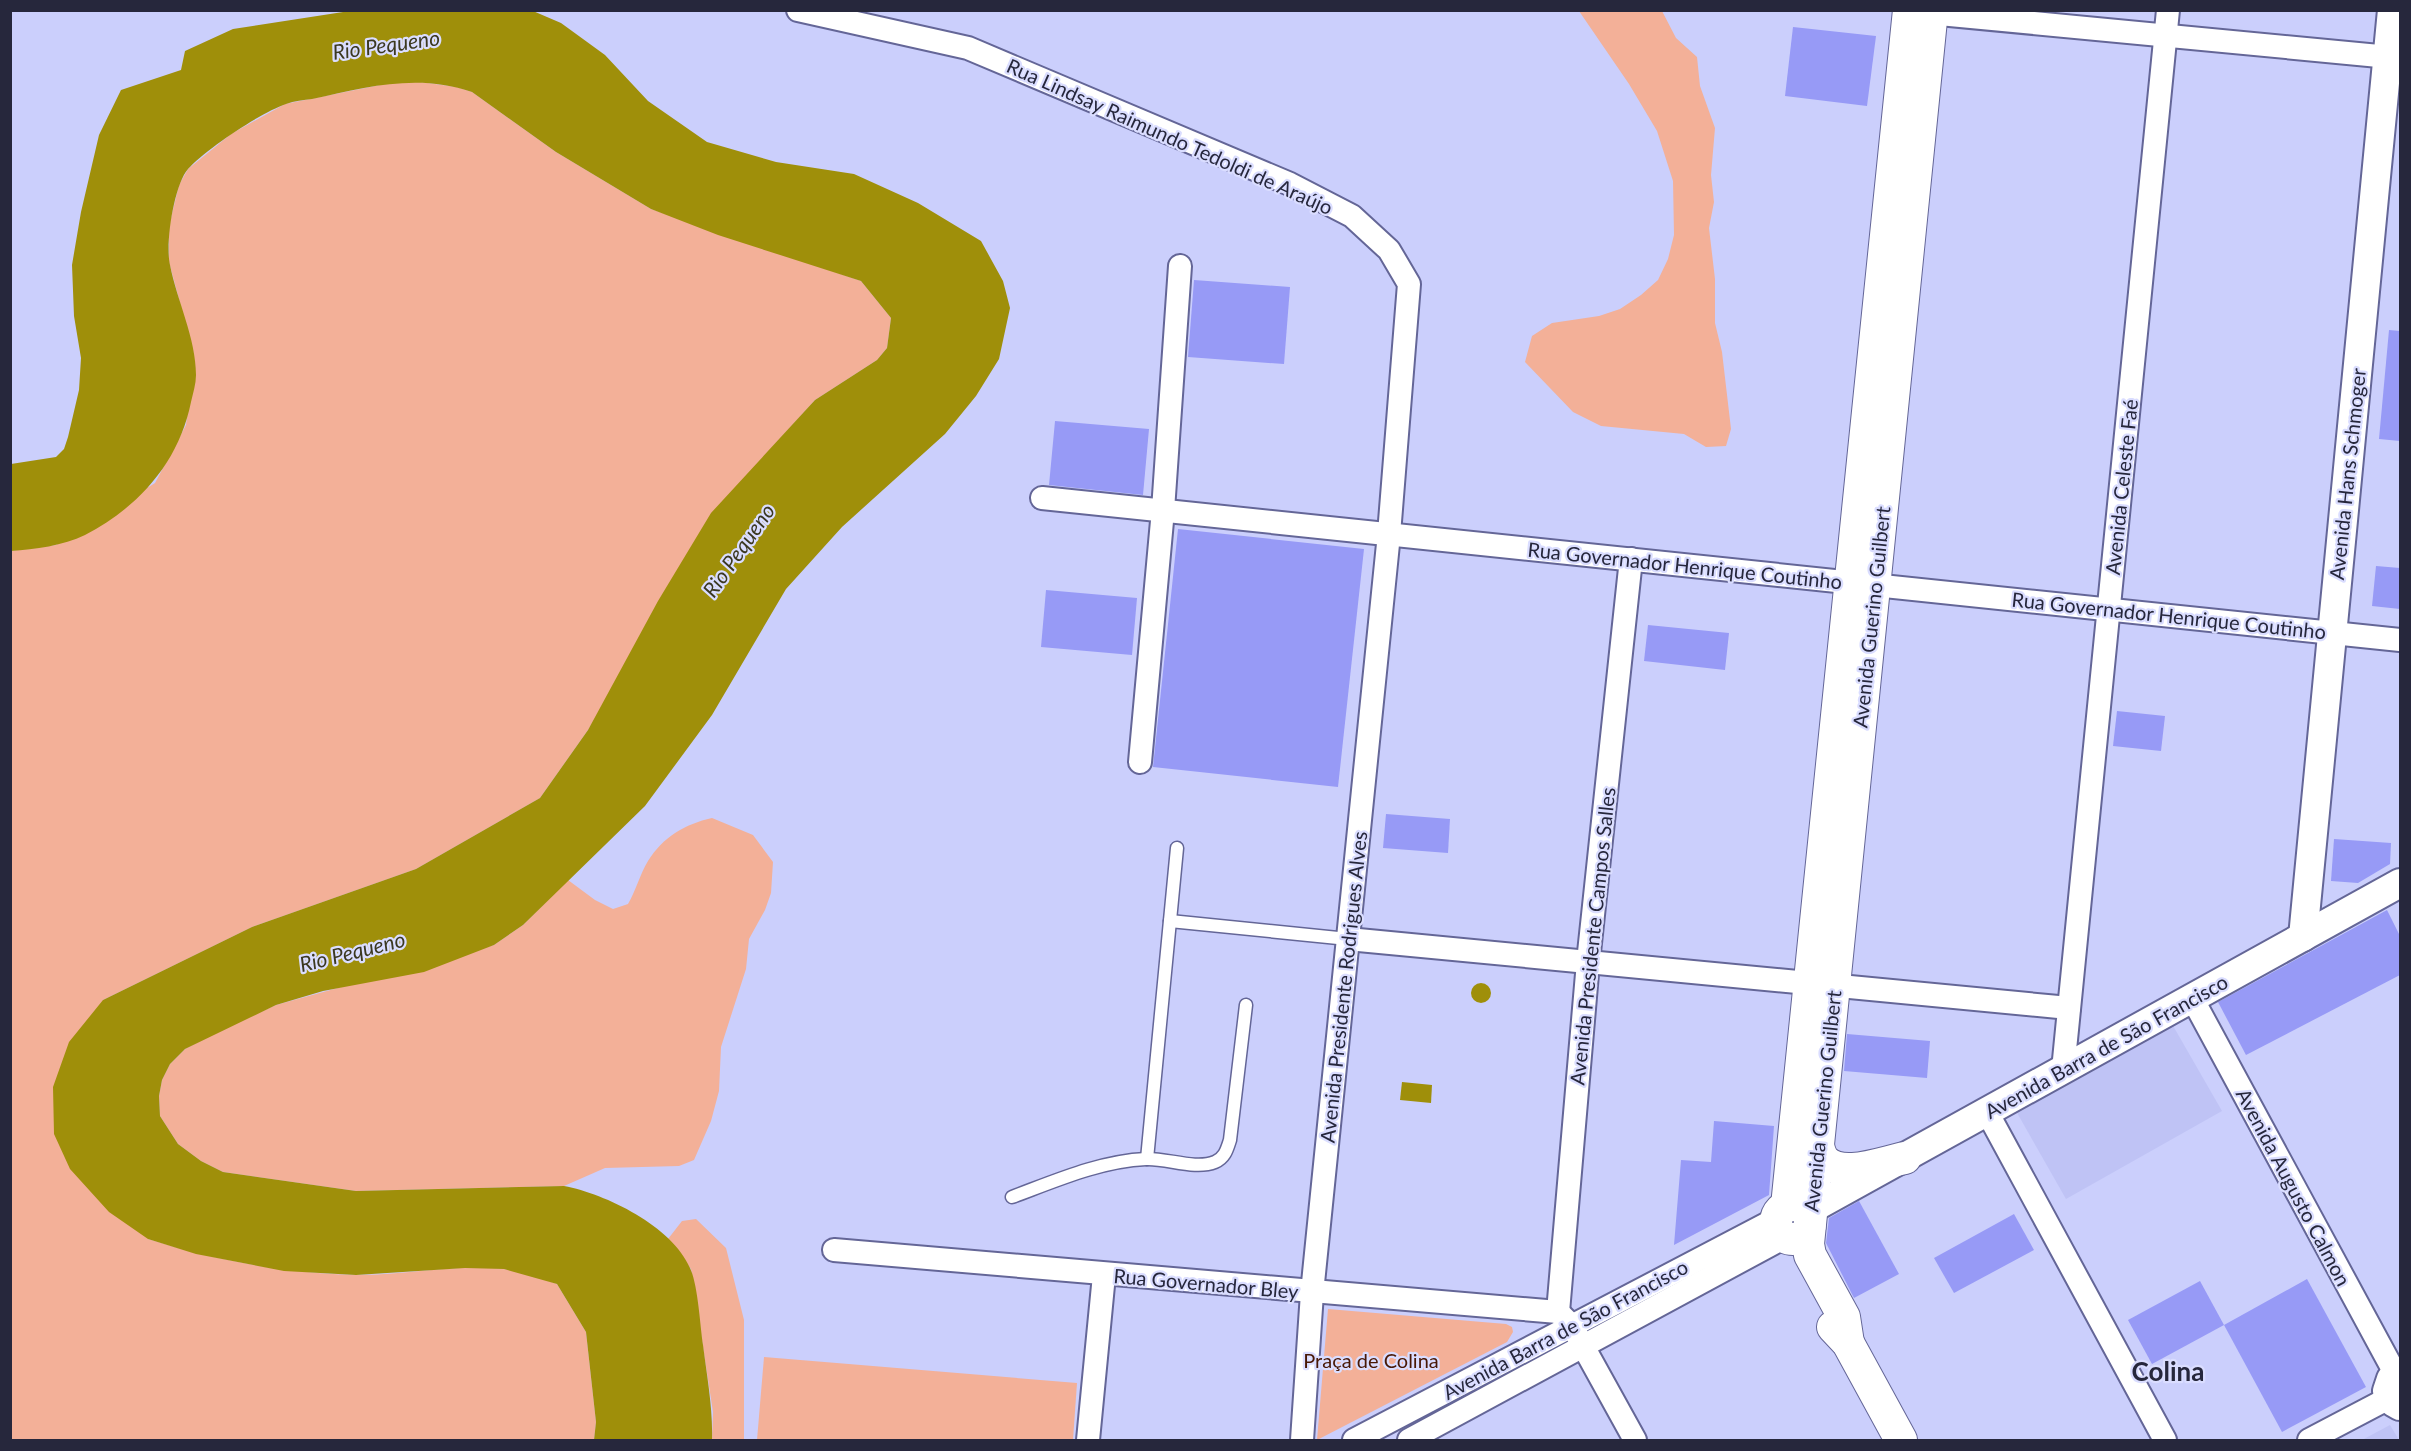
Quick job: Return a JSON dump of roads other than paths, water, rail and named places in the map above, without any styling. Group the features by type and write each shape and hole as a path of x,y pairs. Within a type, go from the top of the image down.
{"main road":[{"name":"Avenida Guerino Guilbert","path":"1794,1219 1822,984 1916,11"},
{"name":"Avenida Guerino Guilbert","path":"1794,1219 1818,1146 1822,984"},
{"path":"1818,1146 1823,1159 1835,1168 1852,1169 1905,1158"},
{"path":"1794,1219 1808,1244 1810,1255 1844,1317 1848,1343 1902,1440"}],"street":[{"name":"Rua Lindsay Raimundo Tedoldi de Araújo","path":"798,10 968,48 1290,184 1352,216 1389,250 1409,284 1389,534"},
{"name":"Avenida Celeste Faé","path":"2063,1070 2168,10"},
{"name":"Avenida Hans Schmoger","path":"2311,933 2394,57 2392,10"},
{"path":"1916,11 2394,57"},
{"name":"Avenida Hans Schmoger","path":"2339,633 2400,82"},
{"path":"1140,762 1163,510 1180,266"},
{"name":"Rua Governador Henrique Coutinho","path":"1042,498 2400,640"},
{"name":"Avenida Presidente Rodrigues Alves","path":"1302,1440 1312,1293 1389,534"},
{"name":"Avenida Presidente Campos Salles","path":"1565,1319 1588,962 1631,559"},
{"name":"Avenida Barra de São Francisco","path":"1409,1440 1584,1346 1794,1219 2192,998 2399,888"},
{"path":"1348,939 2069,1008"},
{"name":"Avenida Augusto Calmon","path":"2192,998 2397,1395"},
{"path":"1987,1112 2165,1440"},
{"name":"Avenida Barra de São Francisco","path":"1364,1438 1565,1319 1794,1219"},
{"name":"Rua Governador Bley","path":"834,1250 1312,1293 1565,1319"},
{"path":"1088,1440 1104,1275"},
{"path":"1565,1319 1584,1346 1635,1440"},
{"path":"2309,1440 2397,1395"}],"lane":[{"path":"1147,1159 1177,848"},
{"path":"1170,921 1348,939"},
{"path":"1012,1197 1112,1163 1147,1159 1204,1164 1216,1162 1225,1156 1230,1140 1246,1005"}],"water":[{"name":"Rio Pequeno","path":"356,10 533,11 561,23 605,55 648,101 707,142 776,162 854,174 918,203 981,241 1003,281 1010,308 999,359 976,396 945,434 842,527 786,589 712,715 645,806 523,925 494,945 424,972 323,991 276,1005 185,1049 170,1064 162,1080 159,1096 160,1116 178,1144 201,1161 223,1172 356,1191 564,1186 599,1196 636,1214 669,1239 681,1253 693,1275 712,1416 712,1440 594,1440 596,1422 586,1332 557,1284 504,1269 465,1268 356,1275 284,1271 196,1254 148,1239 109,1212 70,1169 54,1134 53,1087 69,1042 103,1000 252,927 416,869 540,798 588,730 658,601 711,513 815,400 877,360 887,348 891,318 861,281 718,235 651,209 556,152 472,92 432,83 392,84 292,102 248,123 220,142 188,169 179,188 172,215 169,256 173,279 190,333 196,378 185,424 166,463 139,496 105,524 76,539 39,548 11,551 11,464 56,457 64,449 68,437 79,390 81,358 74,316 72,265 81,212 99,135 121,90 181,70 185,51 233,29"},
{"path":"1477,983 1485,983 1491,989 1491,997 1485,1003 1477,1003 1471,997 1471,989"},
{"path":"1402,1082 1432,1085 1431,1103 1400,1100"}],"district":[{"name":"Colina","path":"2168,1371"}],"park label":[{"name":"Praça de Colina","path":"1371,1360"}]}
